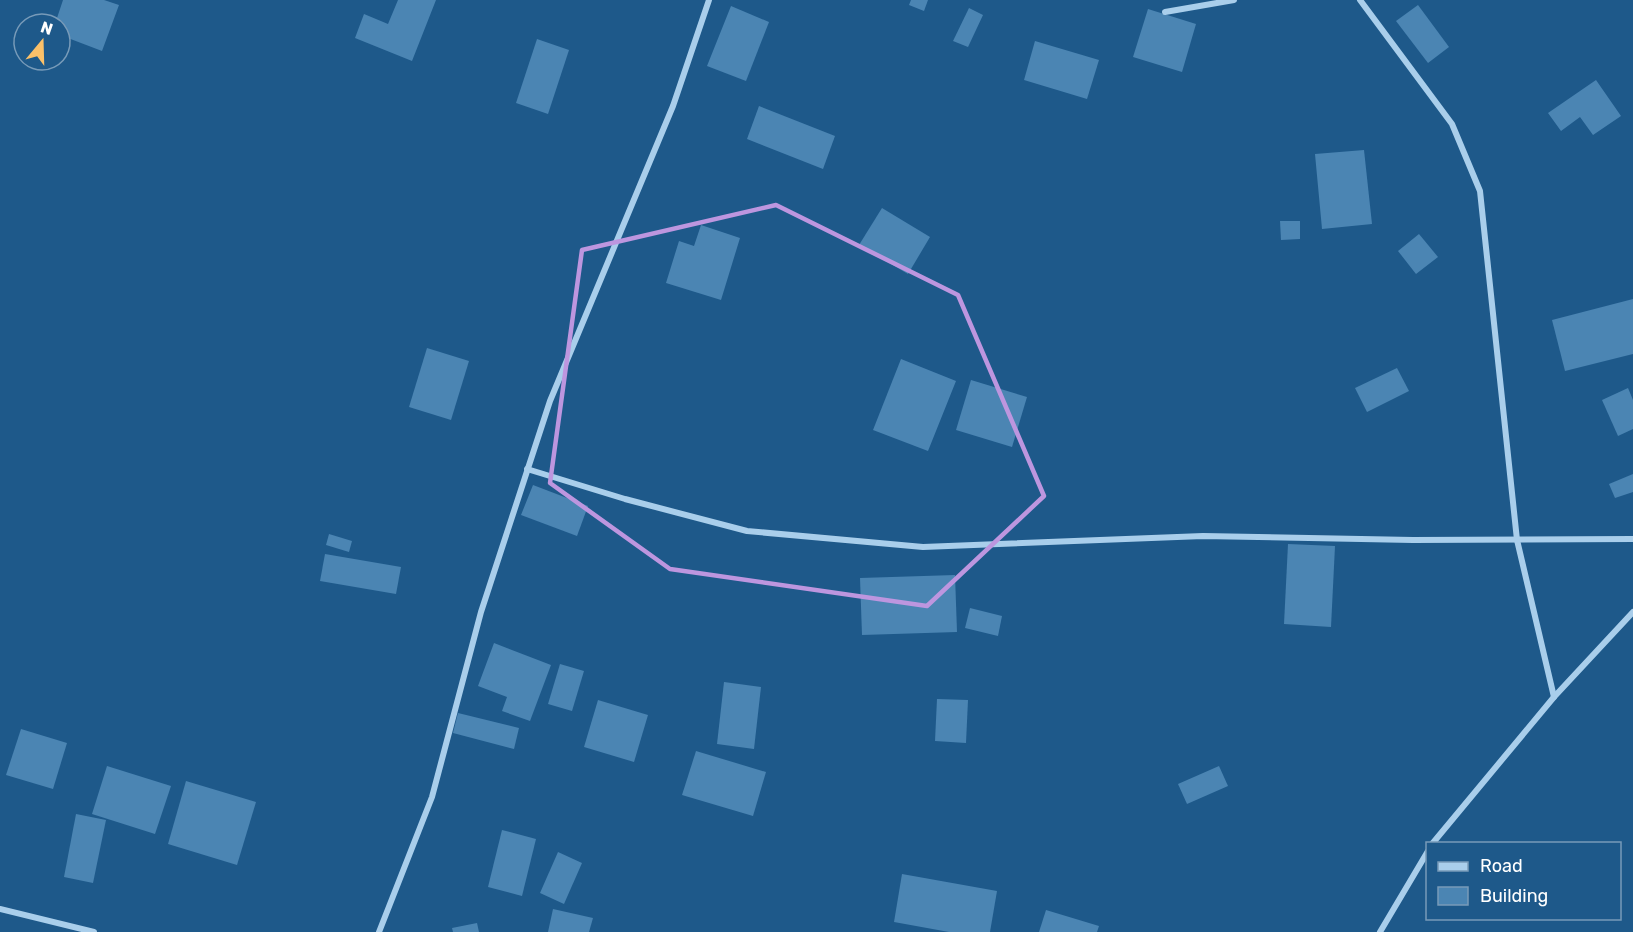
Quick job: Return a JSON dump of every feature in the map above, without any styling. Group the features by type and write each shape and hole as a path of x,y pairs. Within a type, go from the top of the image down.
{"street":[{"path":"379,932 432,797 481,612 554,390 673,106 709,0"},
{"path":"1165,12 1234,0"},
{"path":"1360,0 1452,124 1480,191 1517,540 1554,697"},
{"path":"527,469 625,499 747,531 923,548 1203,536 1517,540 1633,539"},
{"path":"1433,842 1554,697 1633,612"},
{"path":"1380,932 1426,854"},
{"path":"0,909 94,932"}],"highlighted area":[{"path":"776,205 958,295 1044,496 927,606 670,569 550,483 582,250"}],"building":[{"path":"63,0 104,0 119,5 102,51 72,40 72,12 59,12"},
{"path":"398,0 436,0 412,61 355,38 364,14 388,24"},
{"path":"911,0 928,0 924,11 909,5"},
{"path":"1418,5 1449,47 1428,63 1396,21"},
{"path":"731,6 769,22 746,81 707,66"},
{"path":"969,8 983,15 968,47 953,41"},
{"path":"1148,9 1196,24 1182,72 1133,57"},
{"path":"537,39 569,50 548,114 516,103"},
{"path":"1035,41 1099,60 1087,99 1024,80"},
{"path":"1596,80 1621,116 1593,135 1580,117 1561,131 1548,113"},
{"path":"759,106 835,136 823,169 747,139"},
{"path":"1364,150 1372,224 1322,229 1315,154"},
{"path":"882,208 930,237 908,274 859,245"},
{"path":"1280,221 1300,221 1300,239 1281,240"},
{"path":"701,225 740,238 721,300 666,283 679,241 694,246"},
{"path":"1419,234 1438,257 1416,274 1398,251"},
{"path":"1633,299 1633,354 1565,371 1552,320"},
{"path":"427,348 469,361 451,420 409,407"},
{"path":"901,359 956,381 928,451 873,430"},
{"path":"1397,368 1409,391 1367,412 1355,388"},
{"path":"971,380 1027,397 1012,447 956,430"},
{"path":"1628,388 1633,400 1633,429 1618,436 1602,400"},
{"path":"1633,474 1633,492 1615,498 1609,484"},
{"path":"533,485 588,506 577,536 521,515"},
{"path":"329,534 352,541 349,552 326,545"},
{"path":"1288,544 1335,546 1331,627 1284,624"},
{"path":"325,554 401,567 396,594 320,581"},
{"path":"955,575 957,632 862,635 860,578"},
{"path":"970,608 1002,616 998,636 965,628"},
{"path":"494,643 551,665 530,721 502,711 507,697 478,686"},
{"path":"560,664 584,671 572,711 548,704"},
{"path":"724,682 761,687 754,749 717,744"},
{"path":"937,699 968,700 966,743 935,741"},
{"path":"598,700 648,715 634,762 584,747"},
{"path":"458,713 519,728 514,749 453,733"},
{"path":"21,729 67,743 53,789 6,775"},
{"path":"696,751 766,772 753,816 682,795"},
{"path":"107,766 171,786 155,834 92,814"},
{"path":"1219,766 1228,786 1187,804 1178,784"},
{"path":"186,781 256,802 237,865 168,844"},
{"path":"76,814 106,820 93,883 64,877"},
{"path":"502,830 536,839 522,896 488,887"},
{"path":"558,852 582,863 564,904 540,893"},
{"path":"902,874 997,891 990,932 949,932 894,922"},
{"path":"553,909 593,918 589,932 548,932"},
{"path":"1046,910 1099,926 1097,932 1039,932"},
{"path":"477,923 479,932 453,932 452,928"}]}
